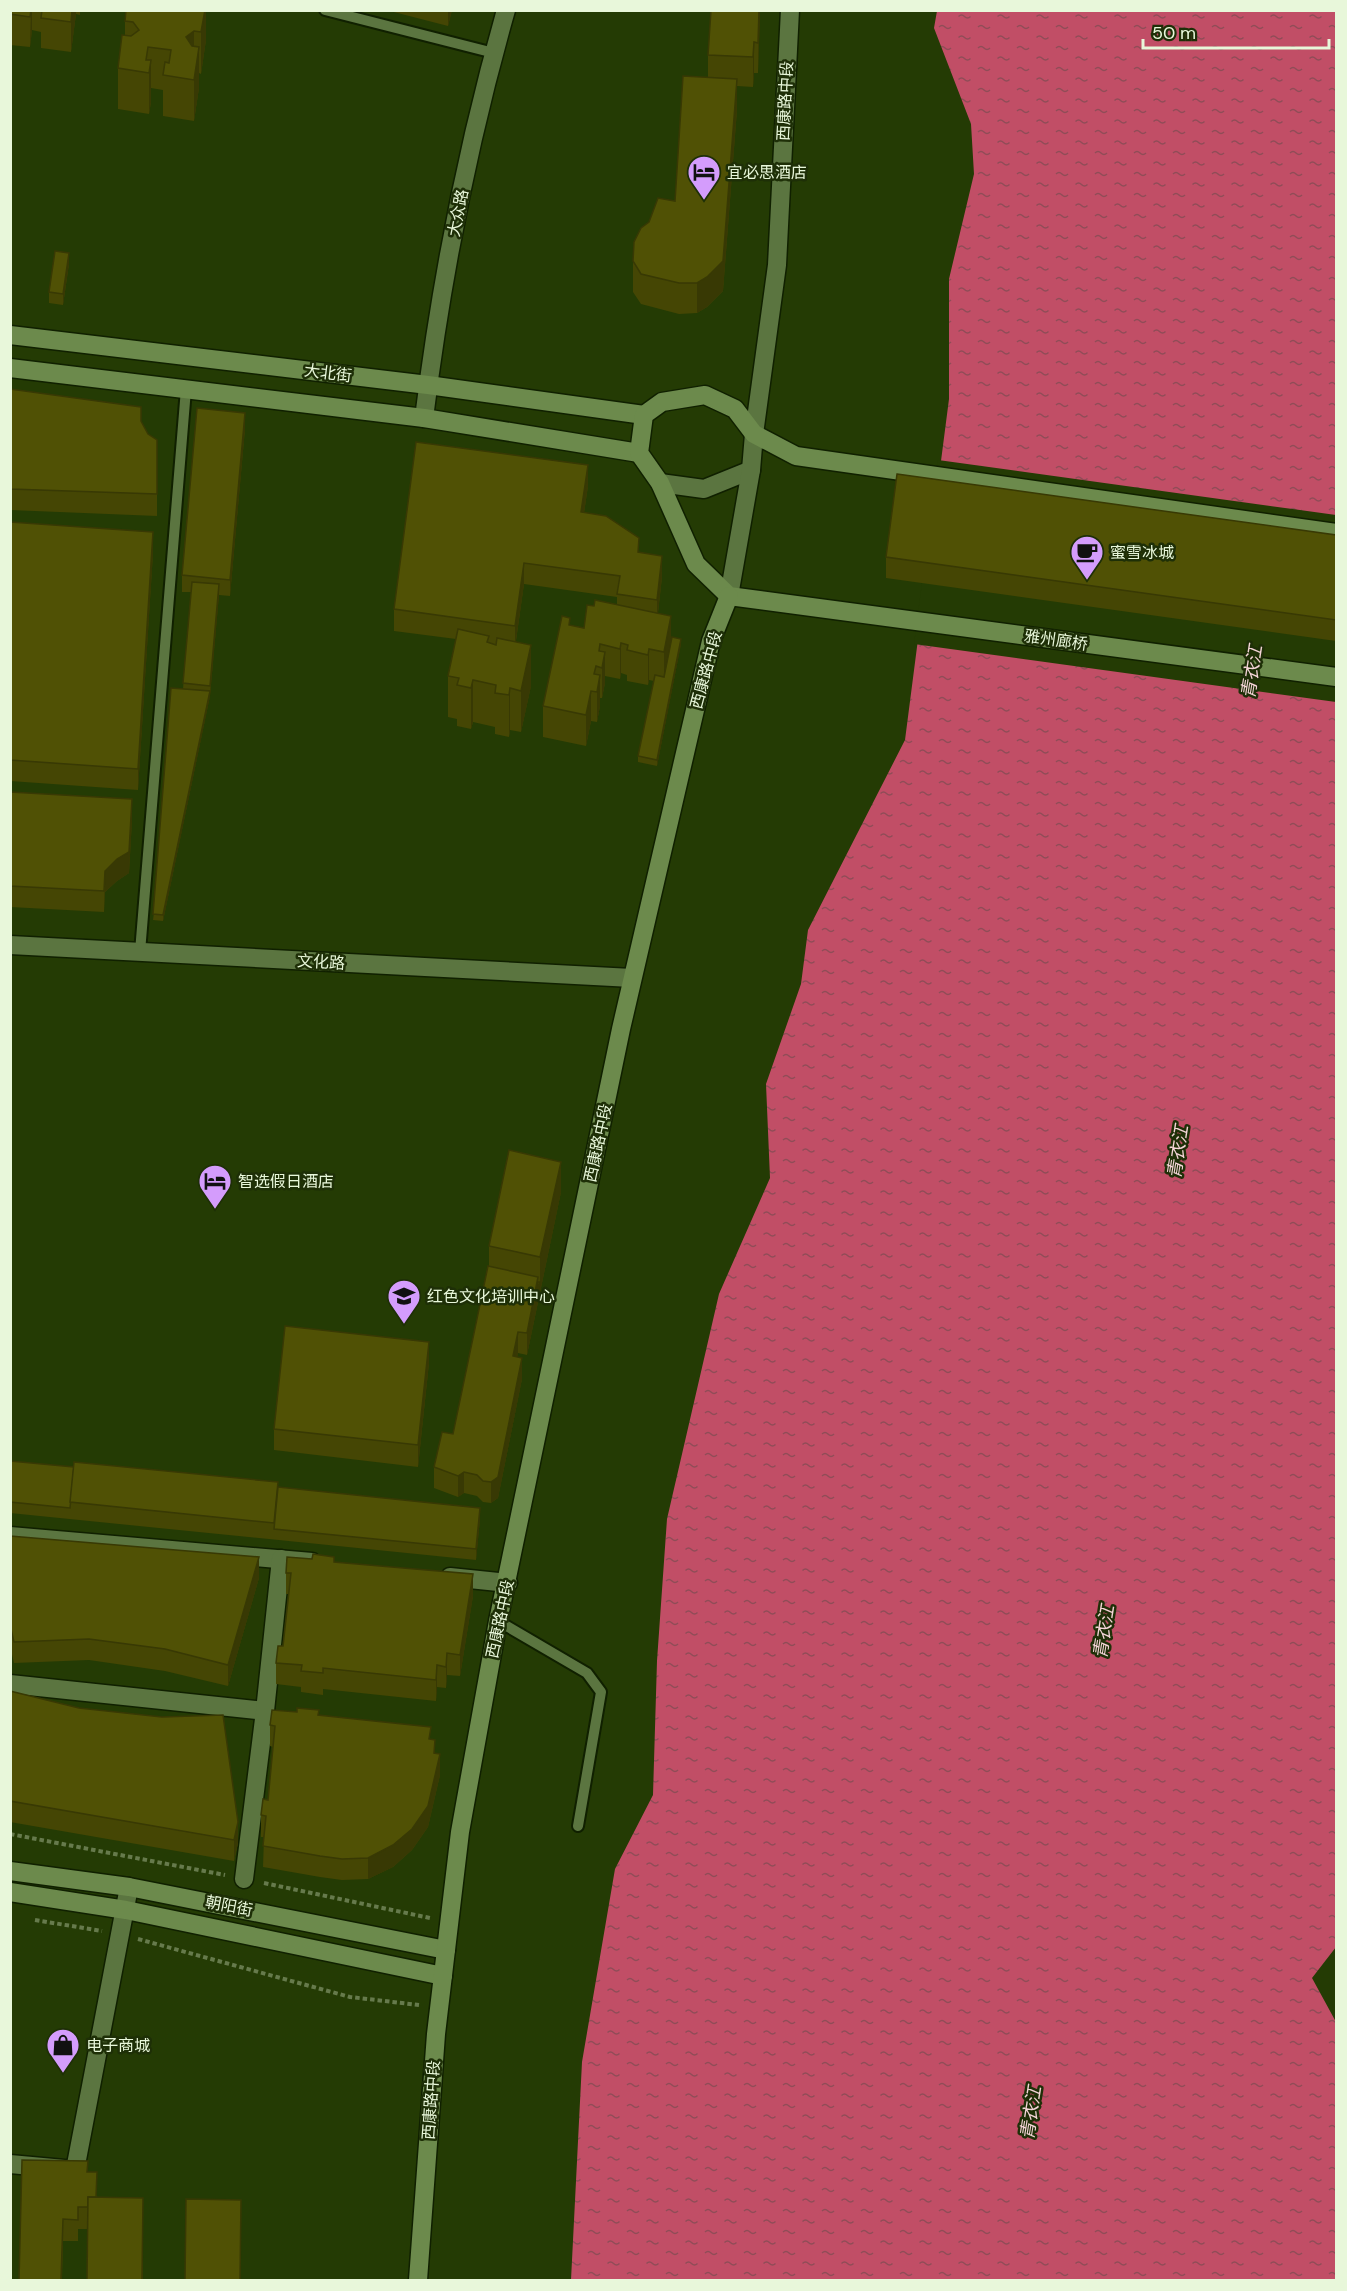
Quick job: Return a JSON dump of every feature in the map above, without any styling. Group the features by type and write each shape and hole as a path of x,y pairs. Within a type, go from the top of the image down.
{"main road":[{"name":"大北街","path":"10,335 428,385 644,415"},
{"name":"大北街","path":"10,368 424,418 639,453"},
{"path":"729,596 696,564 660,483 639,453 644,415 662,402 705,395 735,409 754,434 796,456 1336,533"},
{"name":"雅州廊桥","path":"729,596 1336,677"},
{"name":"西康路中段","path":"418,2280 436,2034 460,1832 498,1621 508,1583 632,978 711,641 729,596"},
{"name":"朝阳街","path":"10,1871 129,1887 446,1950"},
{"name":"朝阳街","path":"10,1892 126,1910 443,1976"}],"street":[{"name":"大众路","path":"424,418 456,220 506,10"},
{"name":"西康路中段","path":"729,596 751,470 777,265 790,10"},
{"path":"660,483 704,489 751,470"},
{"name":"文化路","path":"10,945 632,978"},
{"path":"10,1536 329,1564"},
{"path":"244,1879 281,1559"},
{"path":"436,1575 508,1583"},
{"path":"10,1684 265,1711"},
{"path":"10,2164 75,2170 129,1887"}],"lane":[{"path":"325,10 494,53"},
{"path":"140,952 186,389"},
{"path":"498,1621 586,1673 601,1692 578,1826"}],"path":[{"path":"33,1920 121,1934 350,1997 420,2005"}],"water":[{"name":"青衣江","path":"937,11 1336,11 1336,1947 1312,1978 1336,2022 1336,2280 571,2280 582,2062 615,1869 653,1795 657,1661 667,1519 719,1294 770,1178 766,1084 801,984 808,930 905,740 949,399 949,279 974,174 971,124 934,28"}],"pier":[{"path":"938,460 1336,515 1336,702 914,644"}],"building":[{"path":"10,10 31,10 30,17 10,14"},
{"path":"42,10 72,10 71,22 41,18"},
{"path":"126,10 205,10 201,32 194,31 186,37 192,46 199,47 194,80 163,75 165,62 169,63 171,50 148,47 146,60 151,60 149,73 118,68 122,35 131,36 139,30 133,22 125,21"},
{"path":"711,10 759,10 758,43 754,42 753,57 708,55"},
{"name":"宜必思酒店","path":"683,76 737,79 723,261 707,277 697,283 679,283 641,274 633,261 634,242 641,228 649,222 658,198 675,201"},
{"path":"55,251 69,253 63,294 49,292"},
{"path":"10,389 141,407 141,421 148,434 157,440 157,494 10,489"},
{"path":"197,408 245,413 230,580 182,575"},
{"path":"416,442 588,465 581,512 606,516 639,538 638,552 662,556 657,600 617,594 620,576 524,563 515,626 394,609"},
{"path":"897,474 1336,535 1336,620 886,557"},
{"path":"10,522 153,532 138,769 10,760"},
{"path":"192,582 219,584 210,686 183,683"},
{"path":"595,600 671,616 664,652 649,649 648,655 627,650 628,645 621,643 620,649 600,644 599,651 605,652 602,668 596,666 594,674 600,675 597,692 591,691 586,715 543,706 562,616 570,618 569,625 584,628 587,605 594,606"},
{"path":"458,629 489,636 487,642 496,645 497,638 531,645 521,691 510,688 509,695 495,693 496,685 473,680 471,688 457,685 459,678 448,676"},
{"path":"672,637 681,639 657,760 638,756 655,675 664,677"},
{"path":"171,688 210,691 163,915 153,914"},
{"path":"10,792 132,799 129,852 117,859 105,871 104,891 10,886"},
{"path":"509,1150 561,1162 540,1257 489,1246"},
{"path":"488,1266 538,1277 527,1333 518,1332 513,1356 522,1358 498,1477 491,1482 483,1481 477,1475 464,1472 458,1476 434,1467 442,1432 453,1434"},
{"path":"285,1326 429,1342 418,1445 274,1429"},
{"path":"10,1461 74,1467 70,1508 10,1502"},
{"path":"74,1462 278,1482 274,1523 70,1502"},
{"path":"278,1487 480,1508 476,1549 274,1529"},
{"path":"10,1536 259,1557 228,1665 165,1649 89,1639 14,1642 10,1625"},
{"path":"313,1554 334,1557 334,1562 473,1574 460,1655 447,1653 446,1667 437,1665 436,1680 323,1668 323,1673 301,1671 302,1665 276,1663 278,1646 283,1646 291,1573 286,1573 287,1557 312,1559"},
{"path":"10,1691 79,1708 162,1717 223,1715 238,1822 234,1840 10,1801"},
{"path":"297,1708 319,1710 318,1715 431,1727 429,1739 435,1740 434,1753 440,1754 428,1806 412,1829 393,1845 368,1858 342,1859 263,1846 266,1816 261,1815 263,1799 268,1800 275,1726 270,1725 272,1710 297,1712"},
{"path":"22,2160 88,2161 87,2172 97,2172 96,2197 88,2197 88,2207 78,2207 78,2220 63,2219 61,2280 19,2280"},
{"path":"88,2197 143,2198 142,2280 87,2280"},
{"path":"186,2199 241,2200 240,2280 185,2280"}],"place":[{"name":"宜必思酒店","path":"704,201"},
{"name":"蜜雪冰城","path":"1087,581"},
{"name":"智选假日酒店","path":"215,1210"},
{"name":"红色文化培训中心","path":"404,1325"},
{"name":"电子商城","path":"63,2074"}]}
